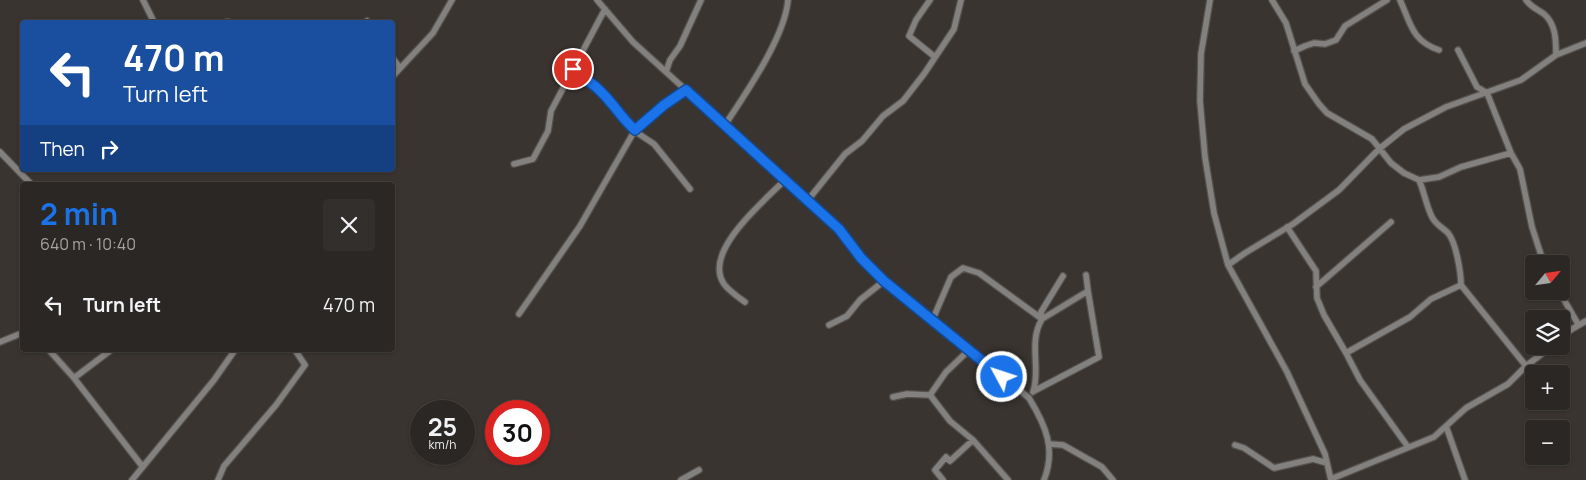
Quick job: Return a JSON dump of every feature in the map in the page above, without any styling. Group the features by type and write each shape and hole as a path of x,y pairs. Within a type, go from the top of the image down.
{"street":[{"path":"143,0 153,20"},
{"path":"395,74 434,33 452,0"},
{"path":"597,0 633,42 839,229 861,258 884,281 932,322 1030,398 1039,415 1051,452 1044,480"},
{"path":"666,72 670,60 680,46 701,0"},
{"path":"725,125 763,62 787,15 788,0"},
{"path":"930,0 916,20 909,36 934,57"},
{"path":"808,200 845,154 862,142 883,116 903,101 954,30 961,0"},
{"path":"1210,0 1201,54 1200,101 1205,157 1214,213 1228,265 1288,372 1327,463 1331,479 1434,437 1466,408 1508,384 1525,367"},
{"path":"1272,0 1286,23 1305,84 1327,114 1372,139 1379,149 1404,173 1419,180 1439,176 1461,167 1511,153"},
{"path":"1294,51 1314,43 1324,44 1336,40 1345,26 1387,0"},
{"path":"1400,0 1412,30 1420,41 1439,50"},
{"path":"1526,0 1532,8 1547,16 1557,38 1556,55"},
{"path":"514,164 533,159 548,131 551,111 605,9"},
{"path":"1228,265 1287,228 1339,190 1379,149 1413,123 1471,97 1521,80 1556,55 1586,43"},
{"path":"1458,50 1477,87 1487,93 1511,153 1520,169 1532,227 1541,255"},
{"path":"395,61 400,68"},
{"path":"573,69 584,80 598,88 618,113 639,134 654,144 690,189"},
{"path":"519,314 580,226 636,129 664,105 686,90"},
{"path":"0,153 29,182"},
{"path":"745,302 723,283 718,266 723,249 730,237 785,180"},
{"path":"1419,180 1432,217 1440,228 1448,234 1452,243 1461,269 1461,285 1525,365"},
{"path":"1316,287 1390,222"},
{"path":"1287,228 1316,271 1316,287 1324,315 1360,380 1408,447"},
{"path":"932,322 951,277 963,268 979,274 1042,319"},
{"path":"1034,391 1099,357 1086,275"},
{"path":"1030,398 1034,391 1037,372 1036,333 1042,319 1041,312 1063,276"},
{"path":"829,325 847,316 860,300 884,281"},
{"path":"1346,353 1410,317 1431,299 1461,285"},
{"path":"1042,319 1088,291"},
{"path":"1564,300 1578,324"},
{"path":"1570,331 1578,324 1586,321"},
{"path":"0,342 20,334"},
{"path":"930,395 946,372 969,350"},
{"path":"51,352 74,378 142,466"},
{"path":"74,378 108,352"},
{"path":"132,480 214,380 234,352"},
{"path":"218,480 224,466 276,405 305,365 296,352"},
{"path":"1527,365 1540,355"},
{"path":"893,397 907,394 930,395 950,421 973,440 1008,480"},
{"path":"1446,426 1465,480"},
{"path":"943,480 935,470 946,457 950,460 973,440"},
{"path":"1049,444 1062,446 1102,467 1114,480"},
{"path":"1235,444 1274,468 1313,459 1327,463"},
{"path":"681,480 699,470"}],"route":[{"path":"573,69 584,80 598,88 618,113 635,130 647,118 686,90 771,165 839,229 861,258 884,281 1002,377"}]}
